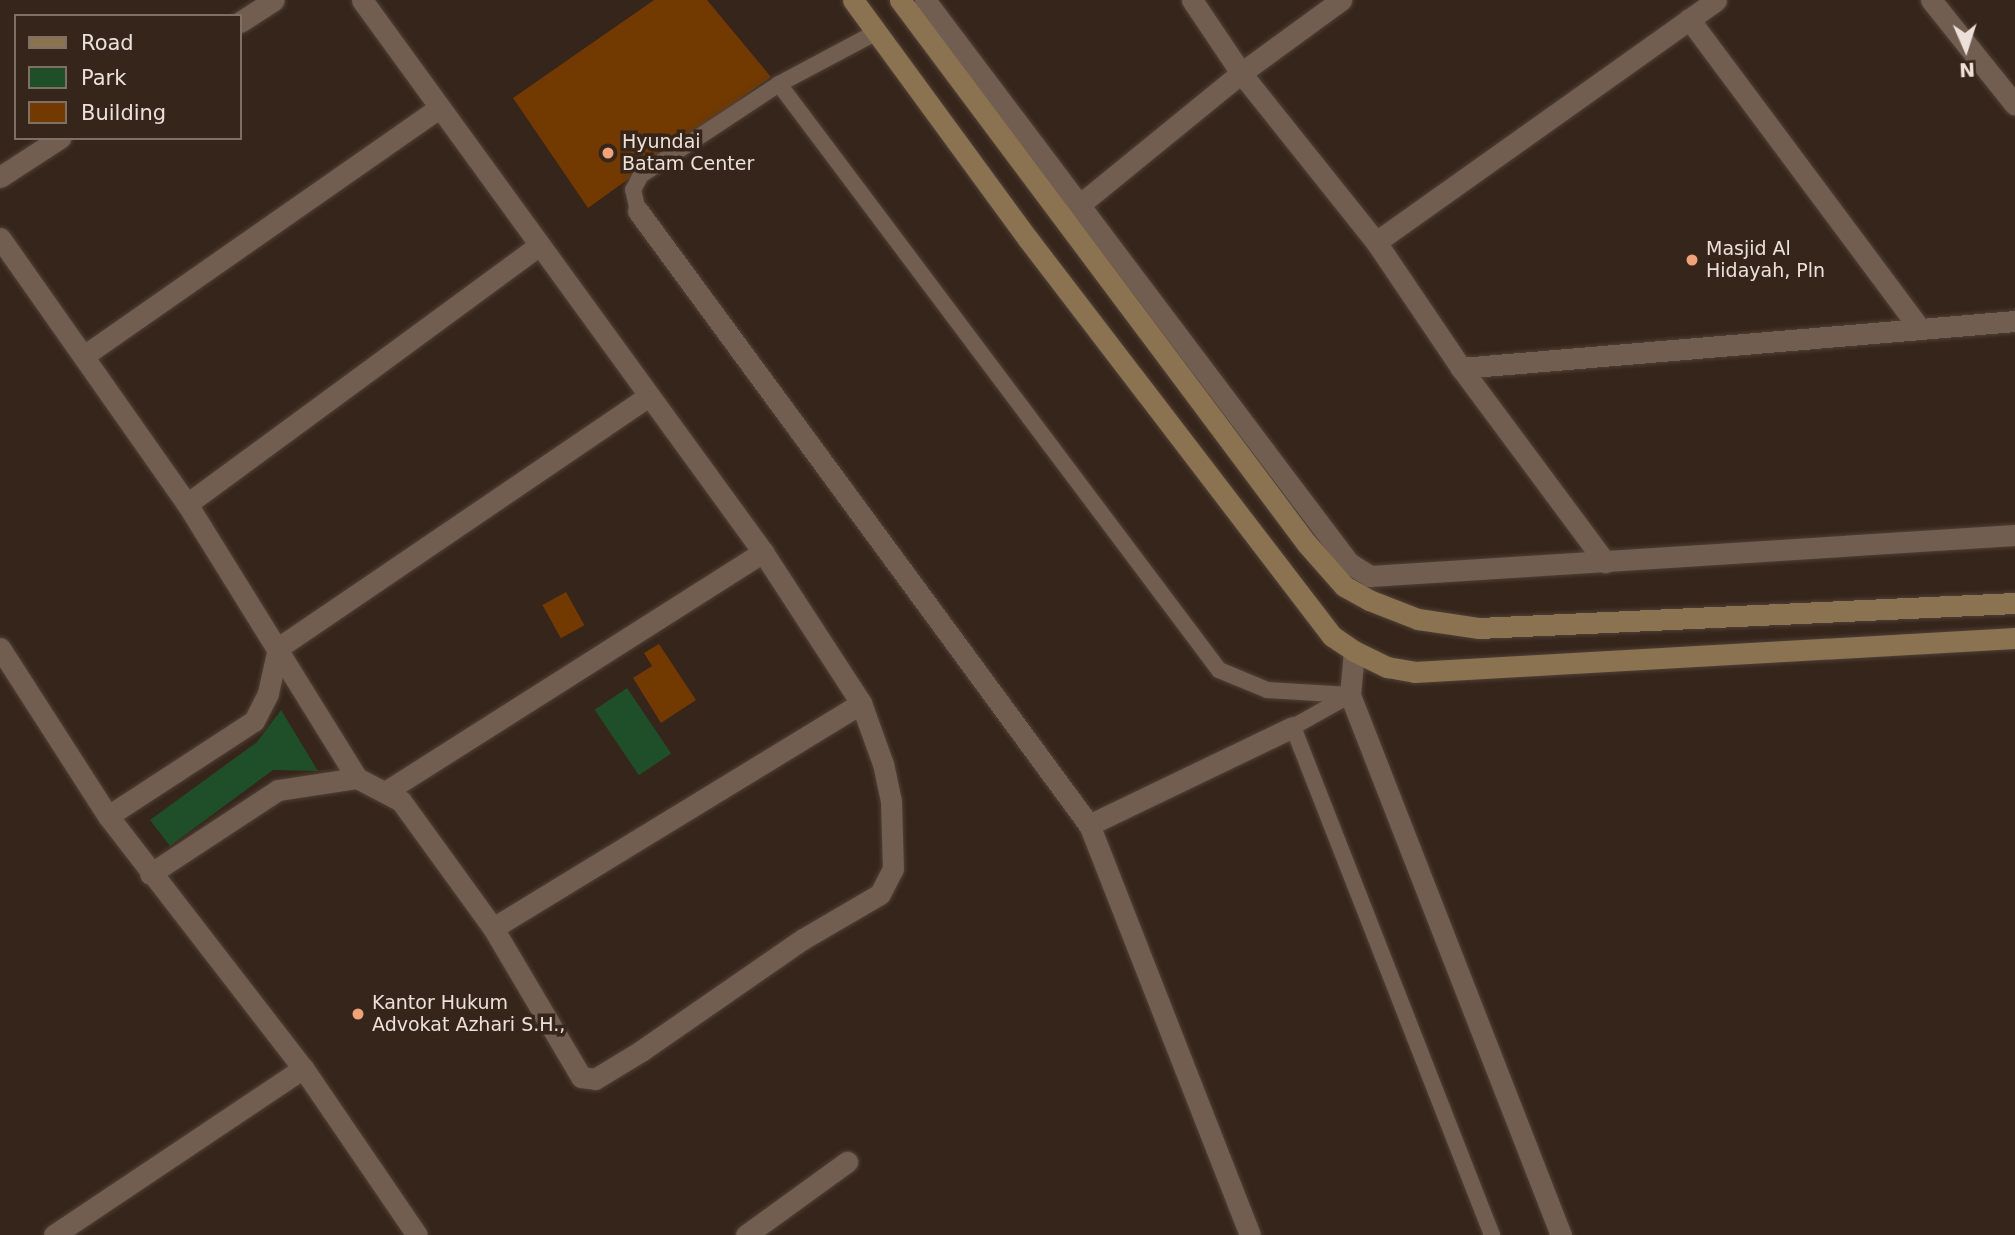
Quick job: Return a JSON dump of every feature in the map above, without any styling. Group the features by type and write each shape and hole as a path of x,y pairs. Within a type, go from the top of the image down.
{"main road":[{"path":"853,0 1028,240 1332,636 1354,652 1387,667 1413,672 2015,638"},
{"path":"900,0 1070,212 1325,567 1344,586 1390,609 1479,628 2015,603"}],"street":[{"path":"242,21 274,0"},
{"path":"0,238 85,355 187,504 357,778 401,801 493,928 581,1077 595,1079 641,1051 803,939 880,894 893,869 891,802 883,764 861,703 763,552 647,397 362,0"},
{"path":"925,0 1070,212 1359,571 1385,578 2015,535"},
{"path":"1192,0 1241,73 1376,242 1461,368 1605,562"},
{"path":"1070,212 1241,73 1341,0"},
{"path":"1376,242 1716,0"},
{"path":"1931,0 2015,104"},
{"path":"1689,19 1919,328"},
{"path":"85,355 438,109"},
{"path":"0,177 57,140"},
{"path":"638,211 1089,825 1250,1235"},
{"path":"187,504 538,246"},
{"path":"1461,368 2015,321"},
{"path":"108,816 254,721 268,693 278,648 647,397"},
{"path":"385,792 763,552"},
{"path":"0,648 108,816 150,874 303,1068 417,1235"},
{"path":"1354,652 1350,695 1561,1235"},
{"path":"493,928 861,703"},
{"path":"1089,825 1293,727"},
{"path":"150,874 278,790 357,778"},
{"path":"54,1235 303,1068"},
{"path":"746,1235 847,1162"}],"lane":[{"path":"638,211 633,190 641,175 779,84 877,32"},
{"path":"779,84 1219,670 1267,690 1350,695"},
{"path":"1350,695 1293,727 1492,1235"}],"green space":[{"path":"627,688 671,753 639,775 595,710"},
{"path":"281,710 318,771 273,770 170,846 150,820 257,742"}],"building":[{"name":"Hyundai Batam Center","path":"654,0 707,0 771,77 588,208 513,98"},
{"path":"566,592 584,625 561,638 542,605"},
{"path":"659,644 696,700 661,723 633,678 652,666 644,653"}],"place":[{"name":"Hyundai Batam Center","path":"608,153"},
{"name":"Masjid Al Hidayah, Pln","path":"1692,260"},
{"name":"Kantor Hukum Advokat Azhari S.H.,","path":"358,1014"}]}
